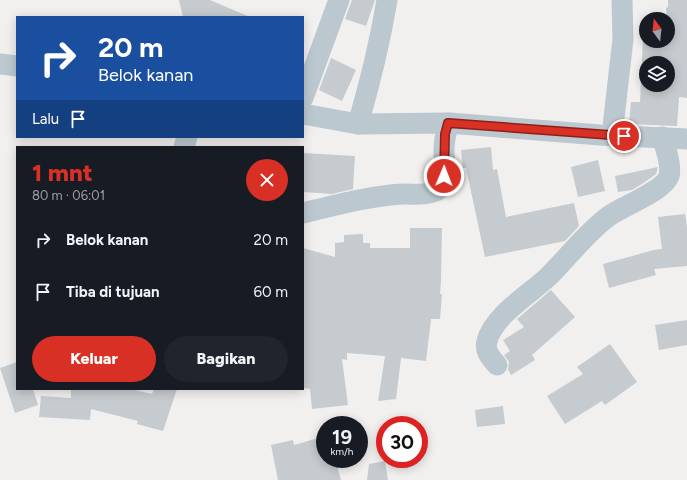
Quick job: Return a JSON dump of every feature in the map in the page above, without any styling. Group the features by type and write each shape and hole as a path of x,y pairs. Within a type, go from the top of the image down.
{"street":[{"path":"304,95 339,0"},
{"path":"358,124 370,84 387,0"},
{"path":"612,135 623,39 622,0"},
{"path":"0,64 16,66"},
{"path":"304,114 358,124 448,123 612,135 687,138"},
{"path":"304,213 353,201 387,196 422,194 439,190 442,186 444,176 445,134 448,123"},
{"path":"497,365 487,352 487,341 496,325 512,306 547,277 608,217 659,187 669,176 669,168 662,137"}],"building":[{"path":"179,0 210,0 248,16 183,16"},
{"path":"352,0 375,0 366,26 345,19"},
{"path":"668,0 687,0 687,98 679,97 677,126 629,124 631,102 640,102 640,92 675,92 675,56 642,56 642,48 675,48 675,12 666,12 666,8 668,7"},
{"path":"331,58 356,70 342,101 319,90"},
{"path":"491,147 493,170 497,169 506,217 574,203 579,226 565,241 485,257 466,168 463,168 461,150"},
{"path":"304,153 355,156 353,189 332,194 304,192"},
{"path":"598,160 605,191 578,197 571,167"},
{"path":"658,167 656,174 645,182 632,190 618,192 615,176"},
{"path":"685,214 687,226 687,266 654,269 656,275 609,288 603,264 662,249 658,217"},
{"path":"410,228 442,228 440,294 442,294 440,319 431,319 426,361 401,358 396,399 378,401 385,356 347,353 347,360 342,359 348,405 312,409 310,389 304,388 304,248 335,257 335,243 344,242 344,235 363,234 363,243 370,243 370,248 410,248"},
{"path":"551,290 575,317 532,355 535,360 511,375 508,370 509,362 504,355 510,351 503,340 524,327 517,319"},
{"path":"687,320 687,345 659,350 655,325"},
{"path":"610,344 637,382 605,405 602,401 565,424 547,396 583,374 577,367"},
{"path":"16,362 16,390 33,390 38,405 15,413 0,368"},
{"path":"71,390 135,390 152,394 154,390 177,390 163,431 137,424 138,421 91,409 90,420 39,417 41,396 71,398"},
{"path":"503,406 505,424 477,427 475,410"},
{"path":"316,439 316,468 338,468 341,480 278,480 271,445 293,440 294,445"},
{"path":"376,463 376,468 386,468 388,480 367,480 369,464"}],"route":[{"path":"444,176 445,134 448,123 624,136"}]}
